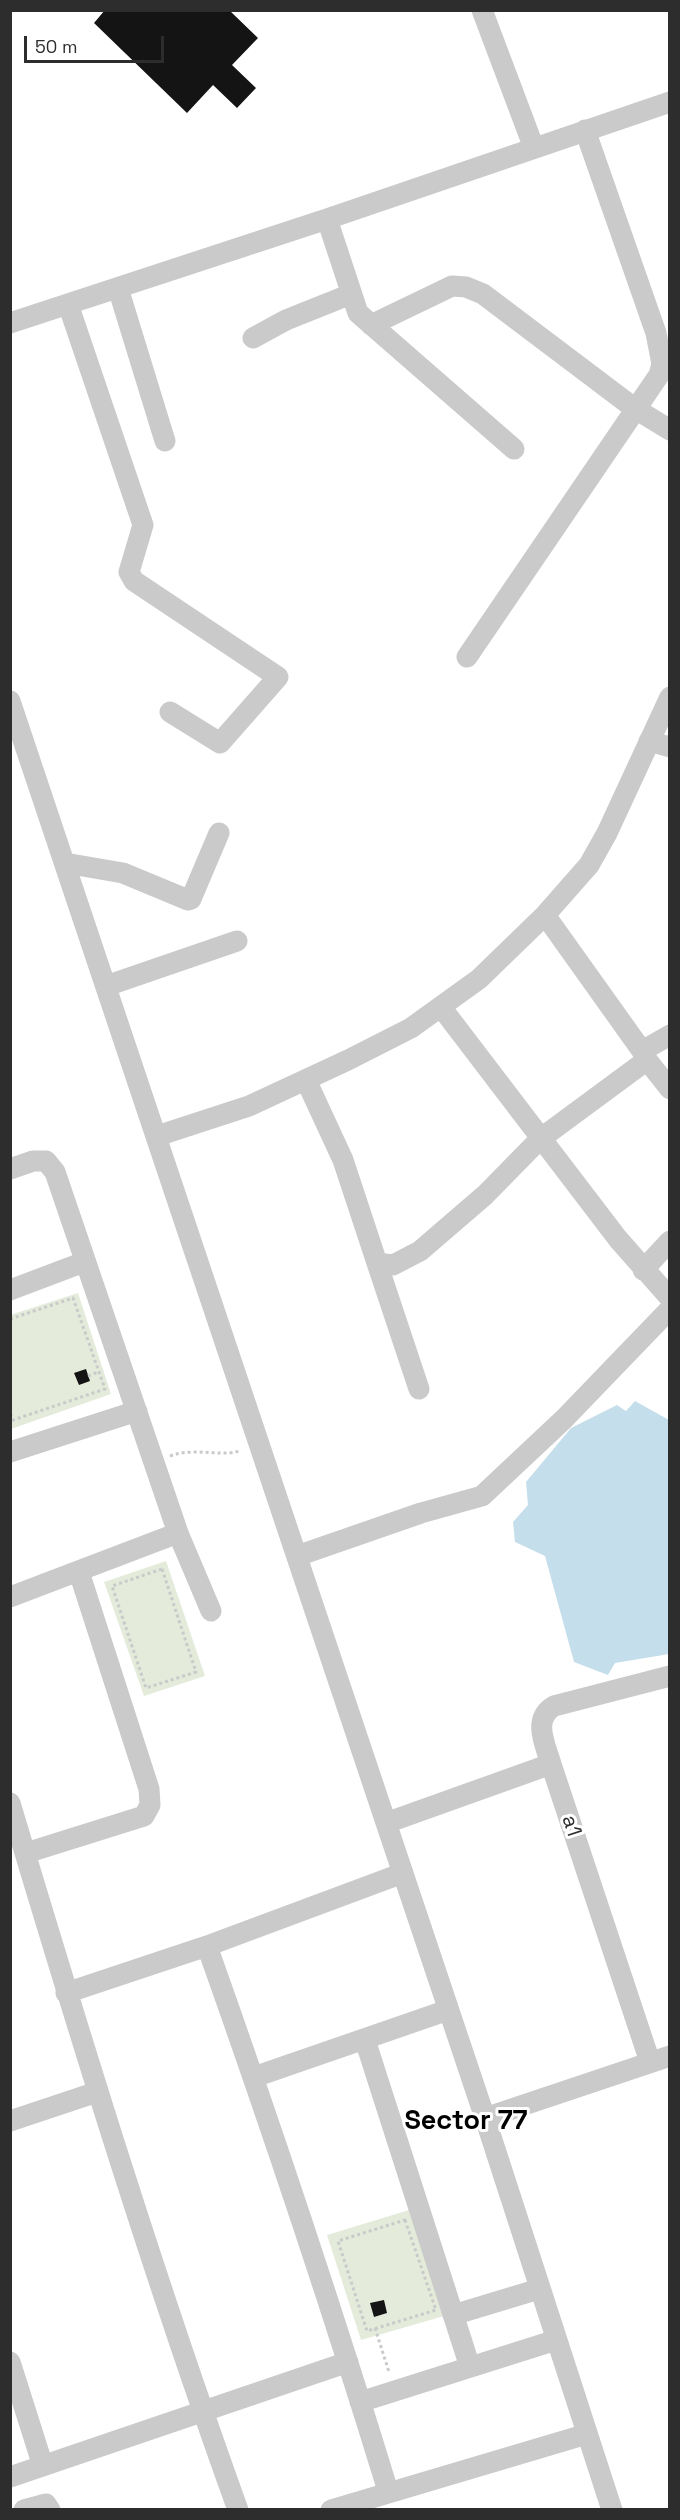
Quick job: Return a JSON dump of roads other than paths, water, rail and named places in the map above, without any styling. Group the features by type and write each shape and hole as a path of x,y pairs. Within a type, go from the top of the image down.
{"street":[{"path":"482,10 534,148"},
{"path":"10,323 327,219 669,102"},
{"path":"467,657 634,408 659,375 662,364 660,350 585,130"},
{"path":"327,219 358,314 514,449"},
{"path":"371,325 452,286 466,287 483,294 634,408 669,430"},
{"path":"118,288 165,441"},
{"path":"253,338 286,320 351,294"},
{"path":"68,304 143,525 129,572 134,581 278,677 220,743 170,712"},
{"path":"157,1136 249,1106 306,1080 411,1028 479,979 545,915 589,865 607,833 669,697"},
{"path":"10,701 485,2118 612,2510"},
{"path":"649,741 669,747"},
{"path":"65,863 123,873 188,900 191,899 219,833"},
{"path":"545,915 669,1089"},
{"path":"106,986 237,941"},
{"path":"441,1007 540,1139 643,1270 669,1298"},
{"path":"377,1263 393,1265 420,1251 485,1195 540,1139 669,1035"},
{"path":"306,1080 343,1160 419,1389"},
{"path":"10,1169 33,1161 46,1161 55,1172 178,1533 211,1611"},
{"path":"643,1270 669,1241"},
{"path":"10,1290 84,1262"},
{"path":"297,1556 421,1513 482,1496 564,1419 669,1309"},
{"path":"10,1452 137,1411"},
{"path":"10,1597 178,1533"},
{"path":"26,1853 144,1816 150,1805 149,1789 79,1572"},
{"name":"a1","path":"660,2059 551,1764 542,1731 542,1718 546,1711 555,1706 669,1676"},
{"path":"386,1823 551,1764"},
{"path":"10,1803 97,2092 238,2510"},
{"path":"66,1993 207,1946 403,1873"},
{"path":"207,1946 254,2077 388,2491"},
{"path":"254,2077 448,2010"},
{"path":"365,2040 470,2367"},
{"path":"485,2118 660,2059"},
{"path":"10,2121 97,2092"},
{"path":"453,2315 539,2289"},
{"path":"360,2402 556,2340"},
{"path":"10,2362 44,2466"},
{"path":"10,2477 348,2362"},
{"path":"331,2510 388,2491 587,2434"},
{"path":"24,2510 46,2504 50,2510"}],"water":[{"path":"635,1401 669,1420 669,1654 615,1663 608,1675 574,1662 545,1556 515,1542 513,1522 528,1505 526,1482 571,1428 617,1405 626,1411"}],"district":[{"name":"Sector 77","path":"466,2122"}]}
